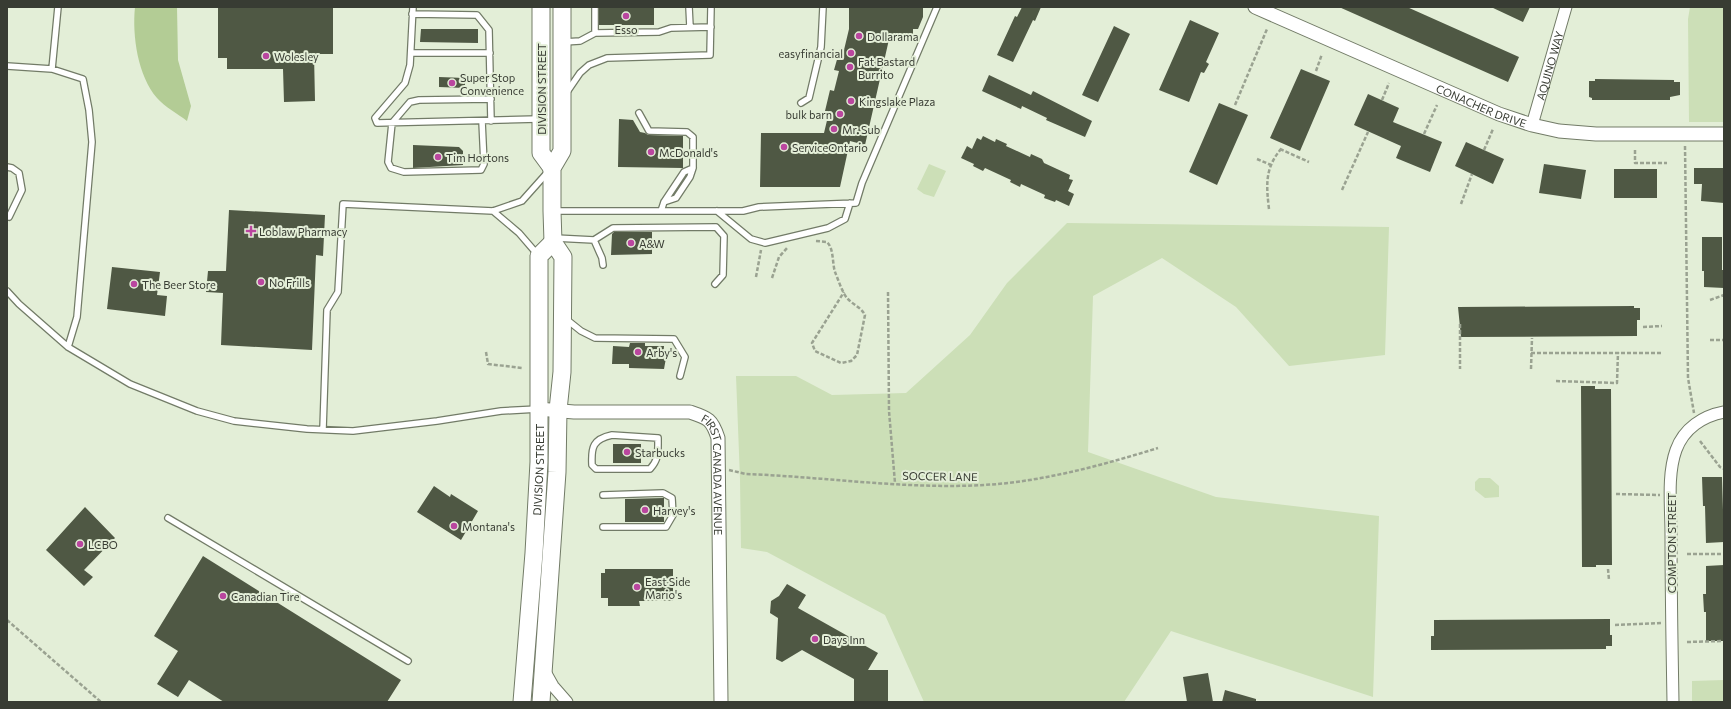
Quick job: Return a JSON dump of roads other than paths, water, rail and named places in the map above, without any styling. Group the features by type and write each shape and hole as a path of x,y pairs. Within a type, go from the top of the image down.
{"main road":[{"name":"DIVISION STREET","path":"541,7 541,153 552,168"},
{"name":"DIVISION STREET","path":"541,702 557,472 558,410 562,372 563,257 553,240 552,168 562,151 562,7"},
{"path":"539,256 553,240"},
{"name":"DIVISION STREET","path":"522,702 534,553 539,448 539,256"}],"street":[{"name":"CONACHER DRIVE","path":"1255,7 1500,114 1532,124 1559,131 1596,134 1724,134"},
{"name":"AQUINO WAY","path":"1532,124 1566,7"},
{"name":"FIRST CANADA AVENUE","path":"538,409 690,412 708,418 714,427 718,438 721,702"},
{"name":"COMPTON STREET","path":"1673,702 1670,495 1672,469 1676,449 1687,431 1710,414 1724,412"},
{"path":"543,668 553,686 567,702"}],"lane":[{"path":"52,69 58,7"},
{"path":"413,7 410,66 405,84 375,118 377,123 541,119"},
{"path":"595,7 595,33"},
{"path":"689,7 690,27"},
{"path":"562,99 580,73 589,65 608,58 710,55 711,7"},
{"path":"801,103 809,98 821,47 823,7"},
{"path":"552,211 743,211 759,207 856,203 862,183 937,7"},
{"path":"412,14 477,15 489,30 491,121"},
{"path":"562,42 580,41 595,33 659,32 671,28 711,26"},
{"path":"411,53 490,53"},
{"path":"7,66 52,69 82,79 89,110 92,142 76,317 68,348"},
{"path":"482,121 484,164 481,170 404,172 391,168 388,162 392,123 410,102 420,100 491,99"},
{"path":"639,113 648,131 687,132 693,137 693,168 684,172 664,202 661,211"},
{"path":"7,167 12,168 19,173 22,190 8,217"},
{"path":"323,429 327,310 338,292 343,204 492,211 522,201 552,168"},
{"path":"717,211 751,240 762,243 828,228 845,219 850,203"},
{"path":"492,211 519,233 539,256"},
{"path":"553,240 594,240 613,228 716,227 724,236 723,274 715,284"},
{"path":"594,240 604,265"},
{"path":"7,291 19,304 68,348 130,384 197,411 234,421 353,431 437,421 501,411 538,409"},
{"path":"562,316 581,331 595,338 674,339 685,357 680,376"},
{"path":"612,435 658,438 658,455 656,462 650,469 596,469 592,465 591,452 595,442 602,437 612,435"},
{"path":"603,495 663,493 672,498 673,515 666,527 603,527"},
{"path":"168,518 408,661"}],"place":[{"name":"Esso","path":"626,16"},
{"name":"Dollarama","path":"859,36"},
{"name":"easyfinancial","path":"851,53"},
{"name":"Wolesley","path":"266,56"},
{"name":"Fat Bastard Burrito","path":"850,67"},
{"name":"Super Stop Convenience","path":"452,83"},
{"name":"Kingslake Plaza","path":"851,101"},
{"name":"bulk barn","path":"840,114"},
{"name":"Mr. Sub","path":"834,129"},
{"name":"ServiceOntario","path":"784,147"},
{"name":"McDonald's","path":"651,152"},
{"name":"Tim Hortons","path":"438,157"},
{"name":"Loblaw Pharmacy","path":"251,231"},
{"name":"A&W","path":"631,243"},
{"name":"No Frills","path":"261,282"},
{"name":"The Beer Store","path":"134,284"},
{"name":"Arby's","path":"638,352"},
{"name":"Starbucks","path":"627,452"},
{"name":"Harvey's","path":"645,510"},
{"name":"Montana's","path":"454,526"},
{"name":"LCBO","path":"80,544"},
{"name":"East Side Mario's","path":"637,587"},
{"name":"Canadian Tire","path":"223,596"},
{"name":"Days Inn","path":"815,639"}]}
